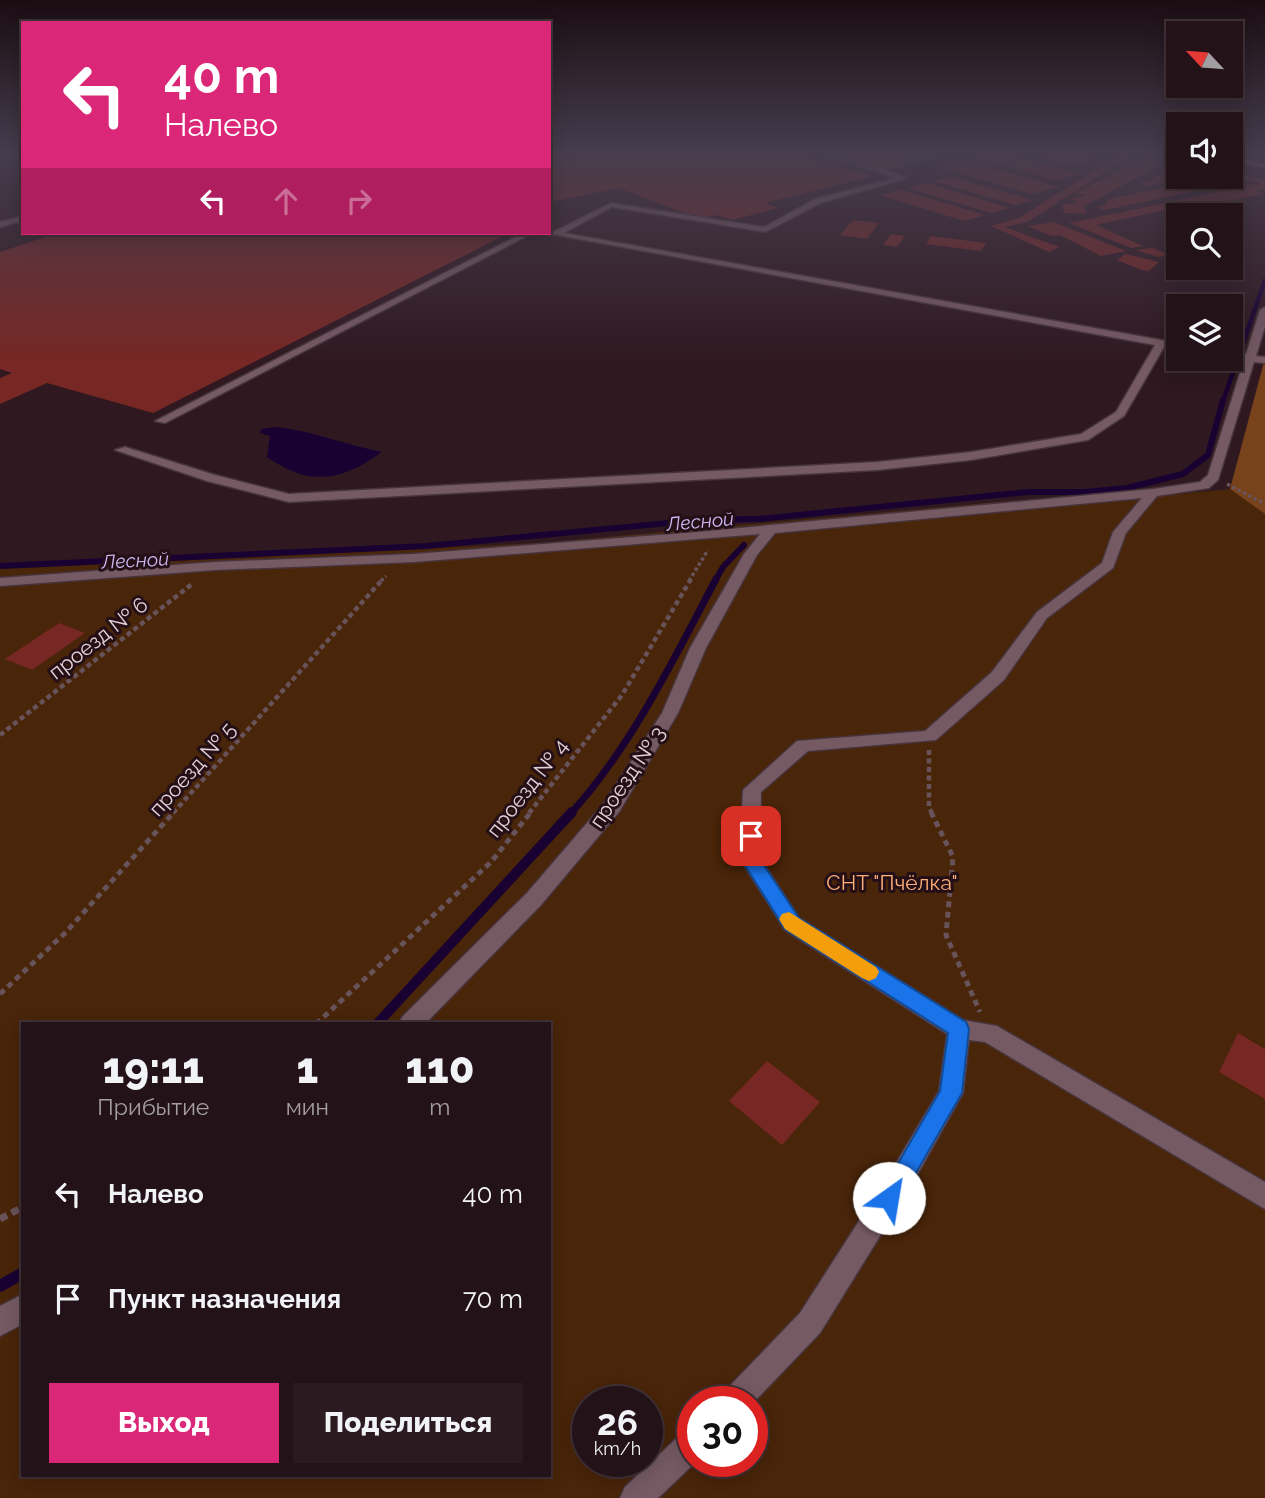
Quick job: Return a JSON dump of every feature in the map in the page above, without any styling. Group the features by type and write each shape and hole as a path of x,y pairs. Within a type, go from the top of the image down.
{"street":[{"path":"553,233 574,223"},
{"path":"721,223 765,230 778,223"},
{"path":"553,233 1166,344"},
{"path":"161,421 524,235"},
{"path":"0,582 215,566 401,559 717,534 1153,493 1204,485 1214,477 1258,359 1265,310"},
{"path":"121,450 211,478 289,498 567,485 877,466 971,456 1084,437 1120,414 1161,343"},
{"path":"1153,493 1120,531 1108,565 1042,615 998,676 930,736 803,745 752,790 750,859 792,924 959,1029 989,1033 1265,1196"},
{"name":"проезд № 3","path":"412,1022 534,899 612,807 670,713 698,648 751,554 771,529"},
{"path":"749,1386 810,1323 902,1177 951,1093 959,1029"},
{"path":"0,1322 21,1309"},
{"path":"636,1498 677,1459"}],"path":[{"path":"1214,477 1265,504"},
{"name":"проезд № 4","path":"318,1022 491,862 622,695 717,534"},
{"name":"проезд № 5","path":"0,994 66,932 401,559"},
{"name":"проезд № 6","path":"0,735 215,566"},
{"path":"930,736 929,808 953,857 946,935 989,1033"},
{"path":"0,1219 21,1208"}],"green space":[{"name":"СНТ \"Пчёлка\"","path":"1230,489 1265,514 1265,1498 0,1498 0,569 538,543 1009,501 1117,500"}],"shaded area":[{"path":"1265,358 1265,514 1230,489"},
{"path":"276,427 382,452 339,474 325,477 297,473 267,457 270,436 260,433 261,429"}],"building":[{"path":"850,223 879,223 867,239 840,235"},
{"path":"1023,223 1005,227 1059,247 1049,252 991,226"},
{"path":"1056,223 1126,251 1101,256 1060,235 1052,236 1027,226"},
{"path":"1069,223 1106,223 1096,225 1143,246 1131,248"},
{"path":"891,234 905,236 897,247 883,245"},
{"path":"51,235 503,236 153,413 47,383 0,404 0,378 12,373 0,369 0,252"},
{"path":"931,236 986,243 981,251 926,244"},
{"path":"1153,248 1166,253 1166,256 1158,257 1136,250"},
{"path":"1125,254 1159,262 1149,271 1142,270 1117,260"},
{"path":"59,623 85,633 32,670 5,659"},
{"path":"1238,1033 1265,1049 1265,1099 1219,1072"},
{"path":"767,1061 820,1102 782,1145 729,1101"}],"waterway":[{"name":"Лесной","path":"1223,401 1265,280"},
{"name":"Лесной","path":"0,566 427,546 700,520 759,519 1028,492 1086,492 1127,488 1183,474 1208,455 1223,400"},
{"path":"715,581 723,567 744,545"},
{"path":"571,813 632,731 716,579"},
{"path":"379,1022 572,812"},
{"path":"0,1286 21,1274"}],"slow traffic":[{"path":"789,919 792,924 869,972"}],"route":[{"path":"751,836 750,859 792,924 959,1029 951,1093 889,1198"}]}
